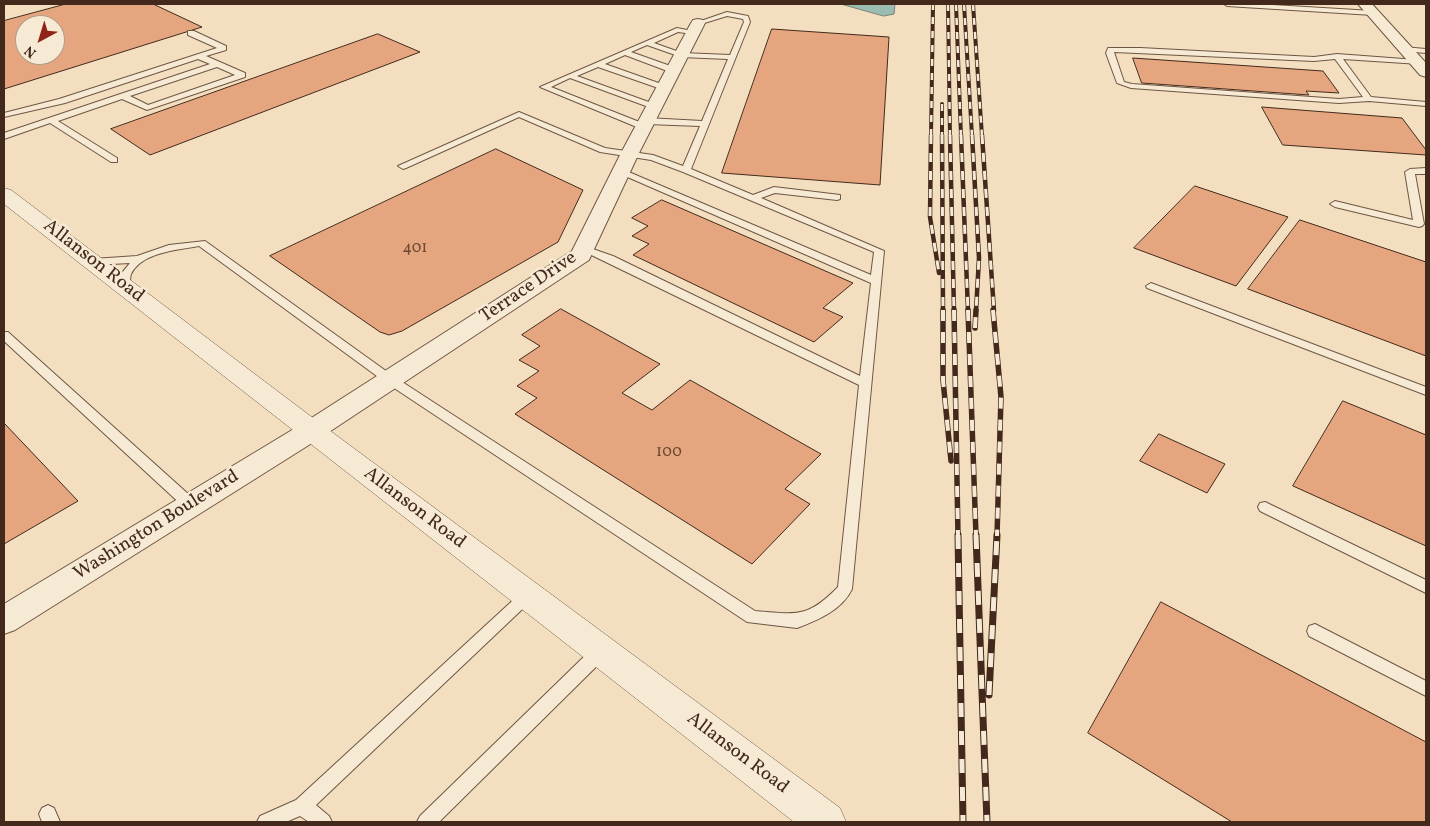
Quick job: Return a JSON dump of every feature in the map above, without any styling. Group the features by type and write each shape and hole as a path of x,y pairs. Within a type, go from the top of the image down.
{"street":[{"path":"1369,8 1406,49 1423,62"},
{"name":"Terrace Drive","path":"311,431 581,255 625,163 695,28"},
{"name":"Allanson Road","path":"4,194 311,431 826,822"},
{"name":"Washington Boulevard","path":"4,620 311,431"}],"lane":[{"path":"1227,4 1369,8"},
{"path":"686,170 706,124 747,22 746,17 727,14 695,28 677,30 544,87 648,118 706,124"},
{"path":"4,116 62,101 223,48 191,33"},
{"path":"648,43 673,71"},
{"path":"1423,62 1337,56 1314,59 1140,50 1111,50 1110,53 1121,83 1132,86 1339,101 1369,99 1426,104"},
{"path":"624,52 673,71"},
{"path":"123,96 147,108 242,75 199,56"},
{"path":"1337,56 1369,99"},
{"path":"598,64 673,71 733,57"},
{"path":"4,136 217,64"},
{"path":"571,76 648,118"},
{"path":"403,166 519,114 603,150 625,163 876,281"},
{"path":"50,120 114,160"},
{"path":"93,262 138,259 169,248 201,243 389,379 752,617 797,621 827,608 845,589 879,251 653,158 625,163"},
{"path":"1335,204 1419,224 1410,172 1426,170"},
{"path":"752,198 774,190 837,197"},
{"path":"584,249 609,258 865,383"},
{"path":"124,286 126,274 138,259"},
{"path":"1151,286 1426,390"},
{"path":"4,335 191,505"},
{"path":"1265,507 1426,586"},
{"path":"266,822 302,806 528,595"},
{"path":"1315,631 1426,688"},
{"path":"426,822 601,651"},
{"path":"302,806 319,821"}],"water":[{"path":"841,4 895,4 894,14 884,16"}],"building":[{"path":"66,4 153,4 202,27 4,89 4,21 15,18 15,65 65,65 65,15 26,15"},
{"path":"772,29 889,37 880,185 722,173"},
{"path":"378,34 420,52 150,155 111,129"},
{"path":"1133,58 1323,71 1339,93 1306,91 1309,95 1142,83"},
{"path":"1262,107 1402,118 1426,150 1426,155 1283,145"},
{"path":"496,149 583,190 558,242 402,331 389,335 380,332 270,256"},
{"path":"1195,186 1288,217 1236,286 1134,248"},
{"path":"662,200 853,283 823,308 843,317 814,342 633,255 649,244 632,236 648,226 632,218"},
{"path":"1300,220 1426,262 1426,356 1248,289"},
{"path":"561,309 660,364 622,393 652,410 690,380 821,454 785,489 810,504 752,564 515,414 537,398 517,386 539,371 519,360 540,346 522,335"},
{"path":"1343,401 1426,435 1426,546 1293,486"},
{"path":"4,423 78,501 4,544"},
{"path":"1159,434 1225,464 1207,493 1140,461"},
{"path":"1161,602 1426,742 1426,822 1232,822 1088,733"}],"railway":[{"path":"931,136 933,4"},
{"path":"948,4 950,136"},
{"path":"956,4 961,136"},
{"path":"964,4 972,136"},
{"path":"973,4 982,136"},
{"path":"942,104 942,135"},
{"path":"931,135 930,217 939,273"},
{"path":"942,135 943,311"},
{"path":"950,135 954,311"},
{"path":"961,135 968,311"},
{"path":"972,135 979,258 976,311"},
{"path":"982,135 994,311"},
{"path":"954,310 958,536"},
{"path":"968,310 976,536"},
{"path":"975,328 976,310"},
{"path":"993,310 1001,397 997,536"},
{"path":"943,311 943,380 951,461"},
{"path":"958,535 963,822"},
{"path":"976,535 987,822"},
{"path":"989,695 997,535"}]}
